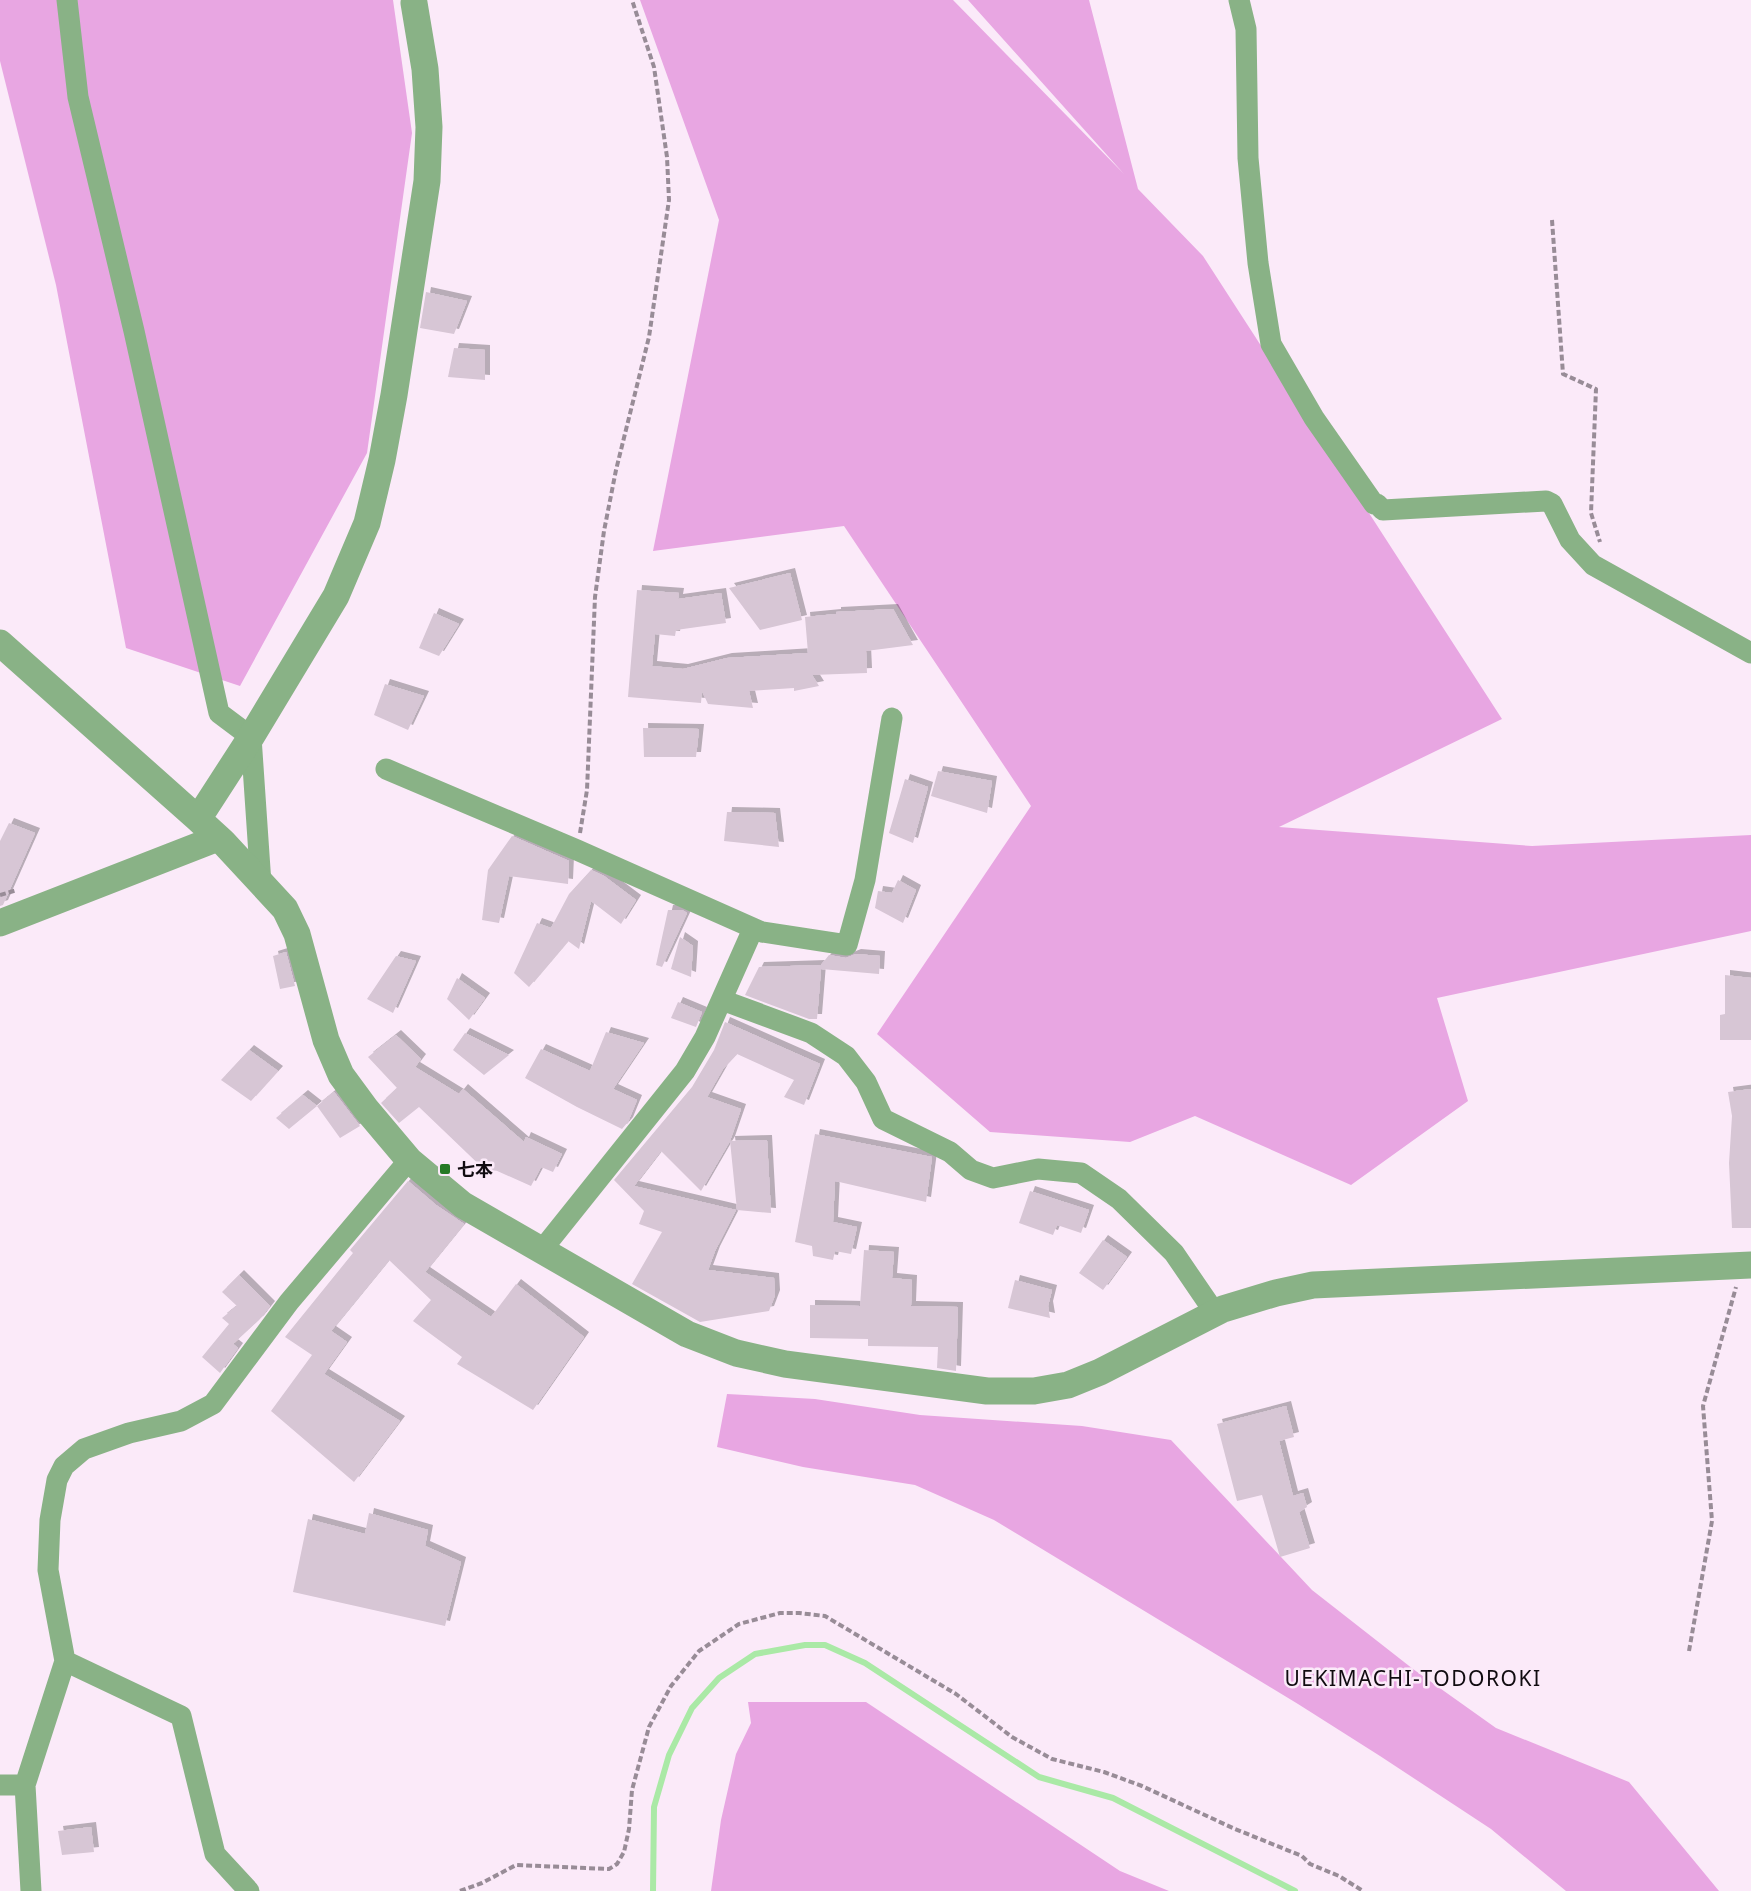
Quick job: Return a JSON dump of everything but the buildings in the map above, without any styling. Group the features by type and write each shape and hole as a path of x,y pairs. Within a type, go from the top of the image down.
{"street":[{"path":"67,0 78,98 134,331 219,713 251,737 261,884"},
{"path":"1239,0 1246,29 1248,158 1258,263 1271,344 1314,418 1374,504 1383,510 1546,501 1552,504 1570,540 1593,565 1751,653"},
{"path":"198,819 251,737 336,596 366,523 382,460 394,395 427,181 429,127 425,69 414,3"},
{"path":"0,643 198,819 285,909 297,934 326,1040 341,1075 409,1160 463,1205 687,1334 736,1353 785,1364 987,1390 1034,1391 1068,1385 1100,1372 1215,1313 1276,1293 1313,1286 1744,1275"},
{"path":"386,769 577,850 753,929 847,945 865,880 892,718"},
{"path":"0,923 218,838"},
{"path":"541,1251 685,1071 705,1037 753,929"},
{"path":"722,1000 811,1033 846,1056 866,1082 883,1119 950,1152 971,1170 993,1178 1038,1169 1081,1173 1119,1199 1174,1253 1215,1313"},
{"path":"31,1891 25,1785 65,1661 48,1570 50,1520 57,1480 64,1466 84,1449 129,1433 181,1420 213,1404 289,1302 409,1160"},
{"path":"65,1661 181,1716 215,1854 249,1891"},
{"path":"0,1785 25,1785"}],"path":[{"path":"577,850 587,790 595,597 604,531 616,470 649,337 669,200 667,157 654,67 632,0"},
{"path":"1552,220 1563,374 1596,389 1591,513 1601,546"},
{"path":"1689,1651 1712,1521 1703,1407 1744,1275"},
{"path":"460,1891 482,1883 516,1865 609,1869 617,1864 624,1852 629,1829 632,1790 649,1727 671,1686 699,1651 739,1624 780,1613 799,1612 825,1616 956,1694 1012,1737 1052,1759 1104,1772 1142,1786 1235,1829 1302,1856 1311,1864 1339,1876 1363,1891"}],"shaded area":[{"path":"0,0 393,0 412,133 367,453 240,686 126,648 56,285 0,61"},
{"path":"640,0 953,0 1124,174 968,0 1089,0 1138,189 1203,256 1502,719 1279,827 1532,846 1751,835 1751,931 1437,998 1468,1101 1351,1185 1195,1116 1130,1142 990,1132 877,1034 1031,806 844,526 653,551 719,220"},
{"path":"727,1394 815,1399 920,1415 1082,1426 1171,1440 1312,1590 1413,1669 1496,1728 1629,1782 1719,1891 1566,1891 1491,1829 1380,1756 994,1520 915,1485 803,1467 717,1447"},
{"path":"748,1702 866,1702 1120,1871 1169,1891 711,1891 721,1820 736,1754 751,1723"}],"waterway":[{"path":"653,1891 654,1807 669,1755 692,1708 719,1678 755,1654 805,1645 825,1645 865,1663 1039,1777 1113,1798 1295,1891"}],"place":[{"name":"七本","path":"445,1169"}],"district":[{"name":"UEKIMACHI-TODOROKI","path":"1413,1678"}]}
